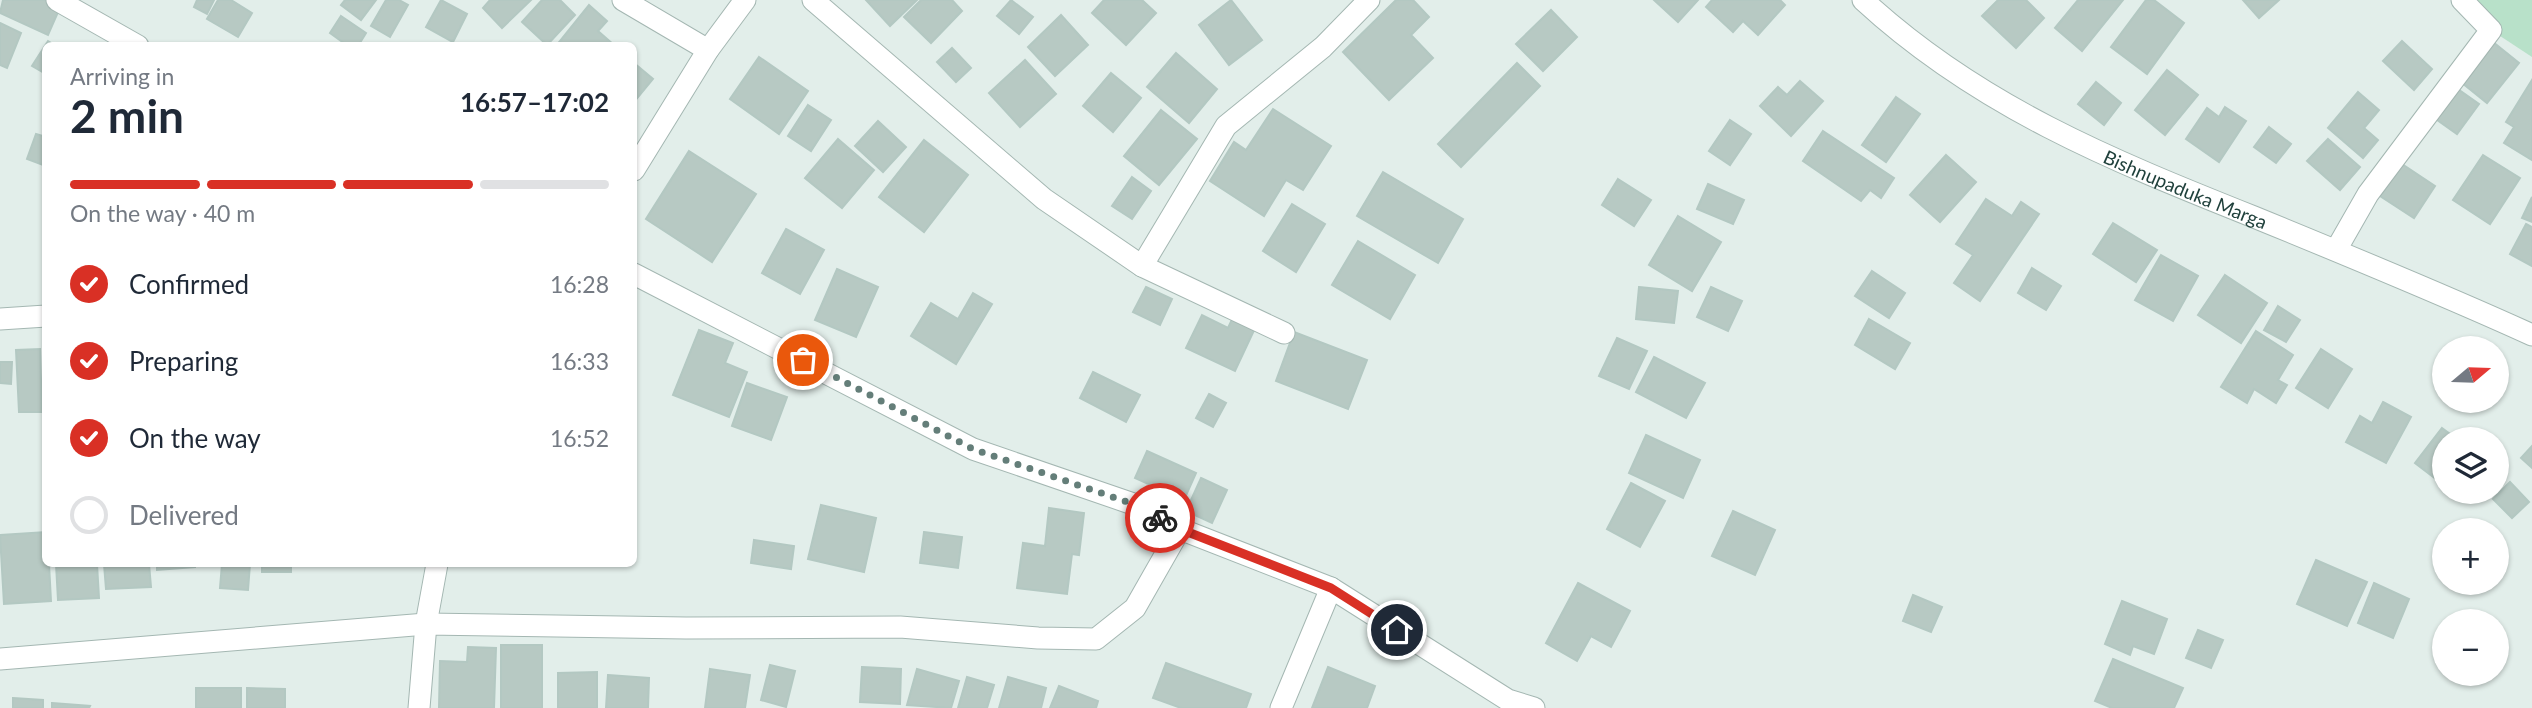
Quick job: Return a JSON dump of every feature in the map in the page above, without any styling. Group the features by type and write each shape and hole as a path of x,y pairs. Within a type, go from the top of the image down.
{"street":[{"path":"57,0 131,42"},
{"path":"623,0 708,50"},
{"path":"637,165 708,50 745,0"},
{"path":"813,0 1044,199 1142,266 1284,333"},
{"path":"1142,266 1227,126 1323,47 1370,0"},
{"name":"Bishnupaduka Marga","path":"1863,0 1891,26 1974,87 2063,137 2147,176 2336,250 2532,335"},
{"path":"2336,250 2368,194 2491,30 2462,0"},
{"path":"637,276 973,449 1139,506 1180,529 1331,588 1508,700 1534,708"},
{"path":"0,319 42,316"},
{"path":"0,659 426,624 686,628 900,626 1038,638 1097,639 1135,608 1180,529"},
{"path":"419,708 426,624 436,567"},
{"path":"1281,708 1331,588"}],"green space":[{"path":"2462,0 2532,0 2532,57 2491,30"}],"building":[{"path":"3,0 56,0 62,3 48,35 0,13"},
{"path":"197,0 214,0 207,14 194,7"},
{"path":"218,0 231,0 252,13 238,37 207,19"},
{"path":"345,0 376,0 361,20 341,5"},
{"path":"386,0 399,0 408,5 390,37 371,26"},
{"path":"441,0 467,14 453,42 426,27"},
{"path":"490,0 531,0 502,28 483,8"},
{"path":"542,0 560,0 575,15 550,42 544,42 522,22"},
{"path":"866,0 917,0 890,26"},
{"path":"921,0 952,0 962,11 931,43 904,17"},
{"path":"1011,0 1033,17 1019,34 997,16"},
{"path":"1104,0 1142,0 1156,13 1126,45 1092,13"},
{"path":"1231,0 1262,40 1229,65 1199,25"},
{"path":"1396,0 1413,0 1429,17 1411,35 1433,58 1389,100 1343,52"},
{"path":"1654,0 1698,0 1678,22"},
{"path":"1712,0 1780,0 1785,5 1758,35 1743,21 1733,32 1706,7"},
{"path":"1998,0 2026,0 2044,18 2016,48 1982,16"},
{"path":"2078,0 2123,0 2082,51 2055,28"},
{"path":"2146,0 2154,0 2184,23 2147,74 2111,47"},
{"path":"2243,0 2279,0 2259,18"},
{"path":"589,5 607,21 598,31 611,42 559,42"},
{"path":"1551,10 1577,37 1543,71 1516,44"},
{"path":"1061,15 1088,45 1055,76 1028,47"},
{"path":"341,16 366,33 360,42 342,42 330,33"},
{"path":"0,23 21,33 7,68 0,65"},
{"path":"2402,41 2432,69 2414,90 2383,61"},
{"path":"2493,42 2519,63 2487,103 2461,82"},
{"path":"952,48 971,68 956,82 937,62"},
{"path":"42,50 42,72 32,66"},
{"path":"1176,53 1217,89 1189,123 1147,87"},
{"path":"759,57 808,91 779,134 730,99"},
{"path":"1025,60 1056,94 1020,127 989,93"},
{"path":"1517,63 1540,86 1461,167 1438,144"},
{"path":"637,66 653,79 637,98"},
{"path":"2167,70 2198,95 2165,135 2135,110"},
{"path":"1111,73 1141,98 1113,132 1083,106"},
{"path":"2532,80 2532,160 2504,143 2514,127 2506,122"},
{"path":"1800,81 1823,101 1791,136 1760,106 1778,87 1787,95"},
{"path":"2096,82 2121,103 2104,125 2078,104"},
{"path":"2455,87 2479,104 2457,134 2433,117"},
{"path":"2358,92 2379,110 2364,128 2378,140 2363,158 2328,128"},
{"path":"1896,97 1920,114 1886,162 1862,145"},
{"path":"808,105 831,120 811,151 788,136"},
{"path":"2225,107 2246,121 2219,162 2186,139 2207,108 2219,117"},
{"path":"1273,109 1331,146 1303,190 1286,180 1264,216 1210,181 1234,142 1246,150"},
{"path":"1161,110 1197,139 1159,185 1124,156"},
{"path":"1730,120 1751,134 1730,165 1709,151"},
{"path":"878,121 906,147 883,172 855,146"},
{"path":"2269,127 2291,144 2276,163 2254,147"},
{"path":"1823,131 1894,178 1881,198 1870,190 1861,201 1803,161"},
{"path":"36,134 42,136 42,165 27,159"},
{"path":"838,139 874,170 842,208 805,178"},
{"path":"2328,139 2360,167 2340,190 2307,161"},
{"path":"924,140 968,175 924,232 879,197"},
{"path":"689,151 756,194 712,262 646,219"},
{"path":"1946,155 1976,182 1940,222 1910,195"},
{"path":"2483,155 2520,178 2490,224 2453,200"},
{"path":"2402,164 2435,186 2414,218 2380,196"},
{"path":"1383,172 1463,219 1438,263 1357,216"},
{"path":"1132,177 1151,191 1132,219 1112,206"},
{"path":"1618,179 1651,200 1634,226 1602,205"},
{"path":"1708,184 1744,200 1733,224 1697,209"},
{"path":"2532,197 2532,222 2522,218"},
{"path":"1986,199 2012,216 2021,202 2039,214 1980,301 1954,283 1973,255 1956,244"},
{"path":"1292,204 1325,224 1296,272 1263,251"},
{"path":"1678,216 1721,242 1692,291 1649,265"},
{"path":"2113,223 2157,250 2136,282 2093,254"},
{"path":"2526,224 2532,227 2532,266 2510,254"},
{"path":"786,229 824,250 800,294 762,273"},
{"path":"1358,241 1415,275 1390,319 1332,285"},
{"path":"2161,255 2198,276 2173,321 2135,300"},
{"path":"2032,268 2061,286 2046,310 2018,293"},
{"path":"837,269 878,287 856,337 815,320"},
{"path":"1872,271 1905,293 1889,318 1855,296"},
{"path":"2225,275 2267,303 2241,343 2198,315"},
{"path":"1146,287 1172,299 1160,325 1133,312"},
{"path":"1639,287 1678,291 1674,323 1636,319"},
{"path":"1711,287 1742,301 1728,331 1697,317"},
{"path":"973,293 992,304 956,364 911,336 931,303 958,319"},
{"path":"2278,306 2300,320 2286,342 2264,330"},
{"path":"1235,313 1257,324 1235,371 1186,348 1202,315 1228,328"},
{"path":"1869,319 1910,343 1895,369 1855,345"},
{"path":"699,330 733,343 725,363 747,372 729,417 673,395"},
{"path":"2256,331 2293,355 2278,380 2287,385 2276,403 2254,389 2247,403 2221,387"},
{"path":"1294,332 1367,360 1348,409 1276,381"},
{"path":"1617,338 1647,351 1629,389 1599,376"},
{"path":"40,349 42,412 19,412 16,350"},
{"path":"2321,349 2352,369 2328,408 2296,388"},
{"path":"1654,357 1705,383 1686,418 1636,392"},
{"path":"0,362 12,362 11,384 0,383"},
{"path":"1093,372 1140,395 1126,422 1080,398"},
{"path":"747,383 787,397 771,440 732,426"},
{"path":"1209,394 1226,403 1213,427 1196,418"},
{"path":"2383,402 2411,417 2386,463 2346,442 2360,416 2372,423"},
{"path":"1646,435 1700,460 1683,498 1629,473"},
{"path":"2432,441 2432,476 2415,463"},
{"path":"2532,446 2532,468 2521,458"},
{"path":"1147,451 1196,473 1184,500 1135,478"},
{"path":"1201,478 1227,490 1212,523 1186,511"},
{"path":"1631,483 1665,501 1640,547 1607,529"},
{"path":"2509,483 2529,502 2512,518 2498,504 2509,504"},
{"path":"821,505 876,518 864,572 808,559"},
{"path":"1049,508 1084,513 1079,555 1072,554 1067,594 1017,588 1023,543 1045,546"},
{"path":"1733,511 1775,530 1755,575 1712,556"},
{"path":"42,532 42,567 49,567 51,601 4,604 0,535"},
{"path":"924,532 962,537 958,568 920,563"},
{"path":"754,540 794,546 791,569 751,563"},
{"path":"2316,560 2367,582 2347,626 2297,604"},
{"path":"56,567 97,567 99,598 58,600"},
{"path":"104,567 149,567 151,587 106,589"},
{"path":"157,567 195,567 157,570"},
{"path":"222,567 250,567 248,590 220,588"},
{"path":"262,567 291,567 291,572 262,572"},
{"path":"1578,583 1630,611 1611,647 1591,636 1577,661 1546,643"},
{"path":"2374,583 2409,599 2393,638 2358,623"},
{"path":"1913,595 1942,607 1931,632 1903,621"},
{"path":"2122,601 2167,619 2154,654 2133,646 2130,655 2105,644"},
{"path":"2198,630 2223,640 2211,668 2186,658"},
{"path":"501,645 542,645 542,708 501,708"},
{"path":"468,647 496,648 494,708 439,708 440,661 467,662"},
{"path":"2113,659 2183,688 2174,708 2112,708 2095,701"},
{"path":"1166,663 1251,694 1246,708 1181,708 1153,698"},
{"path":"770,665 795,671 786,707 761,700"},
{"path":"862,667 901,669 900,704 860,702"},
{"path":"1328,667 1375,686 1367,708 1312,708"},
{"path":"710,669 750,675 745,708 705,708"},
{"path":"917,669 959,681 951,708 907,705"},
{"path":"597,672 597,708 558,708 558,673"},
{"path":"608,675 649,678 648,708 606,708"},
{"path":"967,677 994,685 987,708 958,708"},
{"path":"1008,677 1046,688 1041,708 999,708"},
{"path":"1059,686 1098,701 1096,708 1050,708"},
{"path":"196,688 241,688 241,708 196,708"},
{"path":"247,688 285,689 285,708 247,708"},
{"path":"13,698 43,700 43,708 13,708"},
{"path":"52,703 90,706 52,708"}],"way so far":[{"path":"803,360 973,449 1139,506 1160,518"}],"route":[{"path":"1160,518 1180,529 1331,588 1397,630"}]}
